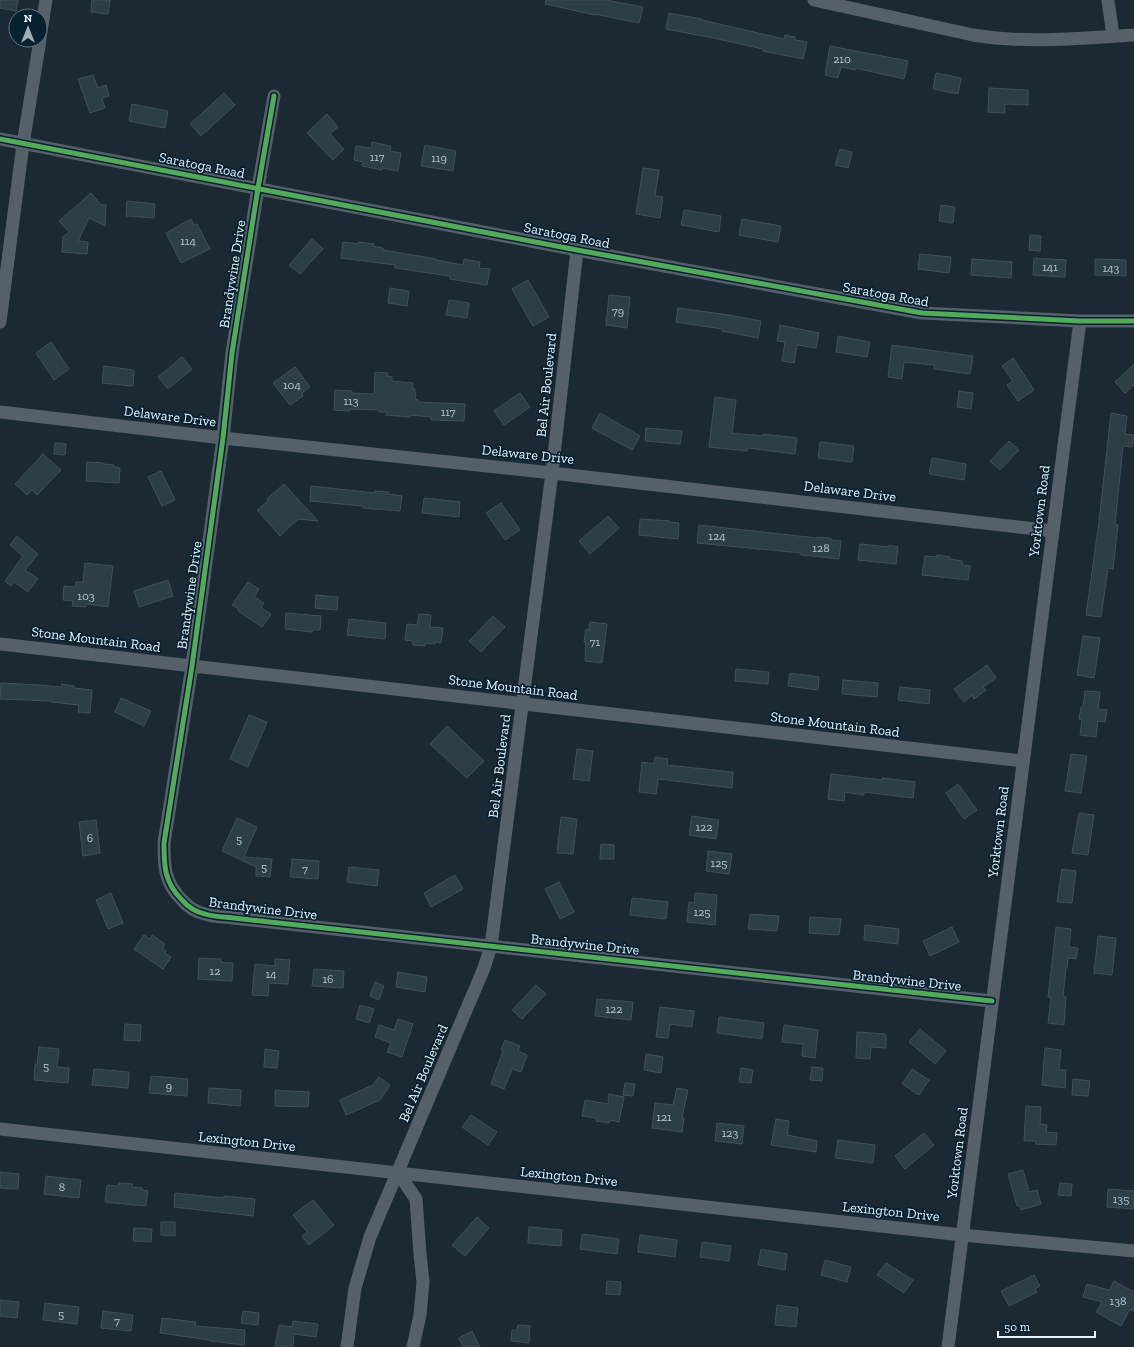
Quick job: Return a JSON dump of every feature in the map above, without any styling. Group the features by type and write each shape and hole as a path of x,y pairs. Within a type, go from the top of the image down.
{"street":[{"path":"814,0 996,39 1060,40 1134,35"},
{"path":"1108,0 1113,36"},
{"path":"0,322 23,144 39,48"},
{"name":"Brandywine Drive","path":"274,96 232,353 223,438 192,666 164,843 166,877 173,892 188,907 205,914 233,918 992,1001"},
{"name":"Saratoga Road","path":"0,139 577,250 922,313 1080,321 1134,321"},
{"name":"Bel Air Boulevard","path":"347,1347 355,1288 370,1237 484,968 491,946 552,473 577,250"},
{"name":"Yorktown Road","path":"948,1347 1080,321"},
{"name":"Delaware Drive","path":"0,412 223,438 552,473 1053,531"},
{"name":"Stone Mountain Road","path":"0,644 1023,761"},
{"name":"Lexington Drive","path":"0,1129 962,1235 1134,1251"},
{"path":"398,1173 416,1199 423,1282 420,1315 413,1347"}],"building":[{"path":"0,0 18,0 17,8 8,8 8,10 0,8"},
{"path":"92,0 110,0 108,14 91,12"},
{"path":"546,0 606,0 643,7 639,23 545,4"},
{"path":"669,13 702,19 784,39 785,35 795,37 795,40 807,42 803,59 763,51 763,49 713,38 666,29"},
{"path":"830,46 908,61 904,79 855,68 855,70 841,67 838,78 825,75"},
{"path":"936,73 961,78 958,94 933,89"},
{"path":"93,75 98,88 106,85 109,96 102,98 105,108 90,113 78,79"},
{"path":"989,88 1028,90 1028,105 1005,104 1005,113 988,112"},
{"path":"224,93 235,105 201,136 190,124"},
{"path":"132,104 168,111 165,128 129,121"},
{"path":"327,114 338,127 330,134 344,149 333,160 307,133"},
{"path":"372,142 391,146 390,151 401,153 398,171 382,168 382,170 362,166 363,162 354,160 356,146 371,148"},
{"path":"425,145 456,151 453,171 421,166"},
{"path":"840,149 852,152 848,168 835,165"},
{"path":"643,168 659,170 655,196 663,197 660,218 636,214"},
{"path":"91,193 101,205 106,205 105,226 89,218 78,241 88,242 87,254 62,252 63,237 69,232 59,221"},
{"path":"127,201 155,204 154,218 126,216"},
{"path":"941,205 955,207 953,223 939,221"},
{"path":"684,210 721,216 719,232 681,225"},
{"path":"191,219 194,225 197,224 210,249 181,263 166,233"},
{"path":"742,219 781,226 778,242 739,235"},
{"path":"1030,235 1041,236 1040,251 1029,250"},
{"path":"312,239 323,249 300,274 289,265"},
{"path":"343,242 374,244 373,246 383,248 383,250 463,265 464,259 480,262 479,268 490,269 487,285 450,279 450,276 395,268 395,265 341,258"},
{"path":"920,254 951,257 949,273 918,269"},
{"path":"1034,258 1066,260 1065,277 1033,275"},
{"path":"972,259 1012,262 1011,278 971,275"},
{"path":"1095,259 1126,260 1126,276 1095,275"},
{"path":"528,280 549,317 533,326 512,289"},
{"path":"390,288 409,291 407,306 388,303"},
{"path":"609,295 630,297 627,328 606,325"},
{"path":"449,300 469,303 467,318 446,315"},
{"path":"678,308 761,321 758,338 722,331 722,329 676,322"},
{"path":"780,325 819,333 816,348 797,345 794,363 782,361 785,342 777,341"},
{"path":"838,336 870,342 867,357 836,352"},
{"path":"51,342 69,369 54,380 36,353"},
{"path":"892,345 973,356 970,374 934,369 934,365 904,362 902,379 888,377"},
{"path":"182,357 192,369 168,389 158,377"},
{"path":"1013,358 1034,390 1018,401 1007,385 1013,381 1002,366"},
{"path":"1134,364 1134,385 1125,393 1115,382"},
{"path":"104,366 134,370 133,386 102,383"},
{"path":"295,367 310,387 302,393 303,396 290,405 273,383"},
{"path":"375,372 388,373 387,376 392,377 392,381 413,383 413,389 415,389 416,394 415,399 418,400 418,402 465,404 464,421 431,420 431,417 410,415 410,417 386,415 387,412 379,412 380,410 334,410 335,390 352,391 352,393 374,394"},
{"path":"959,391 973,393 971,409 957,407"},
{"path":"520,393 530,407 504,425 494,411"},
{"path":"715,397 736,400 732,433 763,436 763,434 797,438 795,454 748,448 747,451 709,447"},
{"path":"600,413 640,436 632,450 592,428"},
{"path":"1111,413 1127,416 1125,434 1134,435 1132,447 1123,446 1115,524 1118,525 1113,569 1108,568 1101,617 1086,615 1099,522"},
{"path":"646,428 682,431 680,444 645,441"},
{"path":"1009,441 1019,450 1000,470 990,461"},
{"path":"820,442 854,446 852,462 818,458"},
{"path":"55,443 66,444 65,455 54,454"},
{"path":"43,454 61,470 37,495 32,490 27,495 15,484"},
{"path":"932,458 966,464 964,480 929,474"},
{"path":"87,462 114,465 114,467 120,468 119,483 86,481"},
{"path":"161,471 175,500 162,506 148,477"},
{"path":"284,484 318,521 298,519 280,536 257,510"},
{"path":"311,486 375,493 375,491 388,492 388,494 402,496 400,511 310,501"},
{"path":"424,498 460,502 459,517 422,513"},
{"path":"501,503 520,530 505,540 486,513"},
{"path":"608,516 619,528 590,554 579,541"},
{"path":"640,519 679,523 678,539 639,535"},
{"path":"699,525 817,538 831,538 831,540 841,541 839,559 801,555 801,553 697,543"},
{"path":"17,536 38,554 25,570 38,579 28,592 14,582 11,586 5,581 23,556 10,545"},
{"path":"860,544 889,547 889,545 898,547 896,564 858,560"},
{"path":"937,555 962,561 962,565 970,566 968,580 922,575 925,556 937,557"},
{"path":"85,563 113,566 108,607 86,604 86,607 72,606 73,601 63,600 64,586 75,587 76,582 83,582"},
{"path":"168,580 173,596 139,607 134,591"},
{"path":"248,582 259,589 254,597 264,603 261,608 271,614 262,627 238,611 239,609 232,605"},
{"path":"316,595 338,597 337,610 315,608"},
{"path":"286,613 321,616 320,630 313,630 312,632 285,629"},
{"path":"419,614 431,615 430,627 443,628 441,643 425,643 425,646 413,645 413,641 405,640 407,624 417,625"},
{"path":"493,616 505,627 481,652 469,641"},
{"path":"349,619 386,623 385,639 347,635"},
{"path":"590,622 607,624 602,663 585,661 586,643 584,642 586,629 589,630"},
{"path":"1083,636 1100,638 1094,678 1077,675"},
{"path":"987,665 996,678 983,687 986,690 974,699 972,695 964,702 954,689"},
{"path":"736,669 769,672 768,684 735,681"},
{"path":"790,673 819,677 818,690 788,686"},
{"path":"843,680 878,683 877,697 842,694"},
{"path":"1,683 61,687 62,684 74,686 74,688 92,690 90,713 78,712 79,705 51,701 0,699"},
{"path":"900,687 930,690 929,704 898,700"},
{"path":"1085,691 1100,692 1098,709 1107,710 1105,722 1098,721 1096,737 1080,735 1082,720 1079,719 1081,707 1083,707"},
{"path":"121,698 151,711 144,726 115,712"},
{"path":"249,715 267,722 248,767 230,759"},
{"path":"447,726 484,761 467,778 430,744"},
{"path":"577,749 593,751 589,781 573,779"},
{"path":"1071,754 1087,756 1081,793 1065,791"},
{"path":"655,757 668,759 667,765 733,772 732,788 658,779 656,794 639,792 642,762 654,764"},
{"path":"831,774 915,782 913,798 864,792 864,795 845,792 844,801 828,799"},
{"path":"958,784 977,810 964,819 946,793"},
{"path":"1079,813 1094,815 1088,855 1072,853"},
{"path":"692,816 719,820 716,839 689,835"},
{"path":"561,817 577,819 573,854 557,853"},
{"path":"237,818 257,827 244,857 272,859 270,877 256,876 256,867 222,851"},
{"path":"96,820 100,853 83,856 79,822"},
{"path":"601,844 614,845 614,859 600,859"},
{"path":"708,851 732,854 729,874 706,871"},
{"path":"292,859 319,861 318,879 290,877"},
{"path":"349,867 379,870 377,886 347,882"},
{"path":"1062,869 1076,871 1072,903 1057,902"},
{"path":"455,875 463,889 431,907 424,893"},
{"path":"559,882 574,912 560,919 545,889"},
{"path":"111,893 123,923 108,929 96,900"},
{"path":"695,893 717,895 715,925 687,922 689,902 694,903"},
{"path":"632,898 668,902 666,919 630,915"},
{"path":"750,914 779,916 777,931 748,929"},
{"path":"810,917 841,919 839,935 809,933"},
{"path":"865,925 899,929 898,944 864,940"},
{"path":"952,927 959,942 930,956 923,941"},
{"path":"1056,927 1071,929 1069,947 1078,948 1076,959 1068,958 1066,968 1063,996 1066,997 1064,1025 1048,1023 1051,997 1048,997"},
{"path":"144,935 150,939 152,935 165,944 162,949 171,957 163,969 134,949"},
{"path":"1098,936 1116,938 1112,975 1094,973"},
{"path":"199,958 221,959 221,962 233,963 232,981 198,979"},
{"path":"275,959 290,960 288,984 269,983 268,996 252,995 255,964 275,966"},
{"path":"314,969 344,971 343,988 312,986"},
{"path":"398,972 427,977 425,992 396,987"},
{"path":"375,982 384,986 379,1000 370,996"},
{"path":"536,985 546,994 522,1019 512,1010"},
{"path":"597,999 633,1002 631,1020 595,1016"},
{"path":"360,1005 374,1009 369,1023 356,1019"},
{"path":"660,1007 694,1011 692,1027 670,1024 668,1038 656,1037"},
{"path":"719,1017 764,1023 762,1039 717,1033"},
{"path":"398,1019 413,1024 402,1057 387,1052 391,1043 375,1037 379,1025 394,1030"},
{"path":"125,1024 141,1025 140,1041 124,1040"},
{"path":"784,1025 818,1030 815,1058 802,1056 803,1044 782,1042"},
{"path":"920,1029 946,1051 935,1064 909,1042"},
{"path":"857,1032 886,1034 886,1048 871,1047 870,1059 856,1058"},
{"path":"505,1040 520,1046 518,1051 527,1055 521,1072 512,1069 504,1089 491,1084 503,1051 501,1050"},
{"path":"39,1047 59,1049 57,1067 69,1068 68,1083 34,1080 35,1064 37,1065"},
{"path":"1045,1048 1061,1050 1059,1070 1066,1070 1065,1088 1042,1085"},
{"path":"265,1049 279,1051 277,1068 264,1067"},
{"path":"646,1054 663,1057 661,1073 644,1070"},
{"path":"812,1067 823,1068 822,1081 810,1080"},
{"path":"741,1068 753,1070 751,1083 739,1082"},
{"path":"94,1069 129,1072 128,1088 92,1085"},
{"path":"912,1069 929,1080 919,1095 902,1084"},
{"path":"151,1076 188,1079 187,1096 149,1093"},
{"path":"379,1077 390,1085 380,1100 346,1115 340,1100 373,1085"},
{"path":"1073,1079 1090,1081 1088,1096 1072,1095"},
{"path":"625,1083 635,1084 633,1096 623,1095"},
{"path":"209,1088 241,1090 240,1106 208,1103"},
{"path":"677,1088 688,1090 682,1118 684,1118 682,1132 652,1128 655,1103 673,1105"},
{"path":"275,1090 309,1092 308,1107 275,1106"},
{"path":"609,1094 624,1097 619,1122 610,1120 609,1123 596,1121 596,1118 582,1116 585,1100 608,1104"},
{"path":"1026,1106 1041,1107 1040,1124 1047,1125 1046,1132 1057,1133 1056,1145 1036,1144 1036,1141 1024,1141"},
{"path":"471,1115 497,1132 488,1145 462,1127"},
{"path":"776,1119 789,1121 787,1135 817,1141 816,1152 771,1145"},
{"path":"717,1123 744,1126 742,1144 715,1141"},
{"path":"924,1133 934,1145 905,1169 895,1156"},
{"path":"838,1140 875,1145 873,1163 835,1158"},
{"path":"1023,1170 1029,1192 1037,1190 1041,1204 1021,1210 1020,1206 1017,1206 1008,1174"},
{"path":"0,1172 19,1174 18,1189 0,1188"},
{"path":"46,1176 81,1180 79,1198 44,1194"},
{"path":"119,1183 132,1184 132,1187 142,1188 142,1190 148,1191 146,1206 105,1202 107,1185 118,1186"},
{"path":"1060,1183 1072,1184 1071,1196 1058,1195"},
{"path":"1108,1189 1134,1191 1134,1209 1107,1207"},
{"path":"175,1193 224,1198 224,1196 255,1199 253,1216 174,1207"},
{"path":"313,1200 334,1225 309,1245 302,1236 307,1232 293,1215"},
{"path":"477,1217 489,1228 465,1256 452,1245"},
{"path":"161,1222 175,1222 175,1236 161,1235"},
{"path":"529,1227 562,1230 561,1246 528,1243"},
{"path":"134,1228 152,1229 151,1242 133,1241"},
{"path":"582,1234 619,1239 617,1254 580,1249"},
{"path":"640,1235 677,1240 675,1257 638,1252"},
{"path":"702,1242 731,1246 729,1261 700,1257"},
{"path":"761,1249 787,1254 785,1270 758,1265"},
{"path":"825,1260 851,1267 847,1282 821,1275"},
{"path":"886,1263 913,1280 904,1293 877,1275"},
{"path":"1034,1275 1040,1286 1035,1289 1037,1292 1009,1306 1001,1291"},
{"path":"607,1281 621,1282 620,1295 606,1294"},
{"path":"1114,1281 1134,1292 1134,1312 1130,1309 1121,1326 1096,1312 1102,1302 1083,1297 1087,1284 1109,1290"},
{"path":"0,1300 19,1302 17,1318 0,1316"},
{"path":"45,1303 79,1307 77,1324 43,1320"},
{"path":"777,1305 798,1308 796,1327 775,1325"},
{"path":"103,1311 133,1315 131,1331 101,1328"},
{"path":"243,1311 259,1313 258,1325 241,1323"},
{"path":"162,1318 196,1322 195,1326 245,1330 244,1345 160,1333"},
{"path":"293,1321 318,1324 316,1337 294,1334 293,1347 275,1347 279,1325 292,1327"},
{"path":"518,1325 530,1326 529,1343 511,1341 512,1330 517,1330"},
{"path":"472,1331 480,1347 463,1347 459,1338"}],"cycle path":[{"path":"274,96 232,353 223,438 192,666 164,843 166,873 168,880 176,893 184,903 192,909 215,916 992,1001"},
{"path":"0,139 577,250 922,313 1080,321 1134,321"}]}
